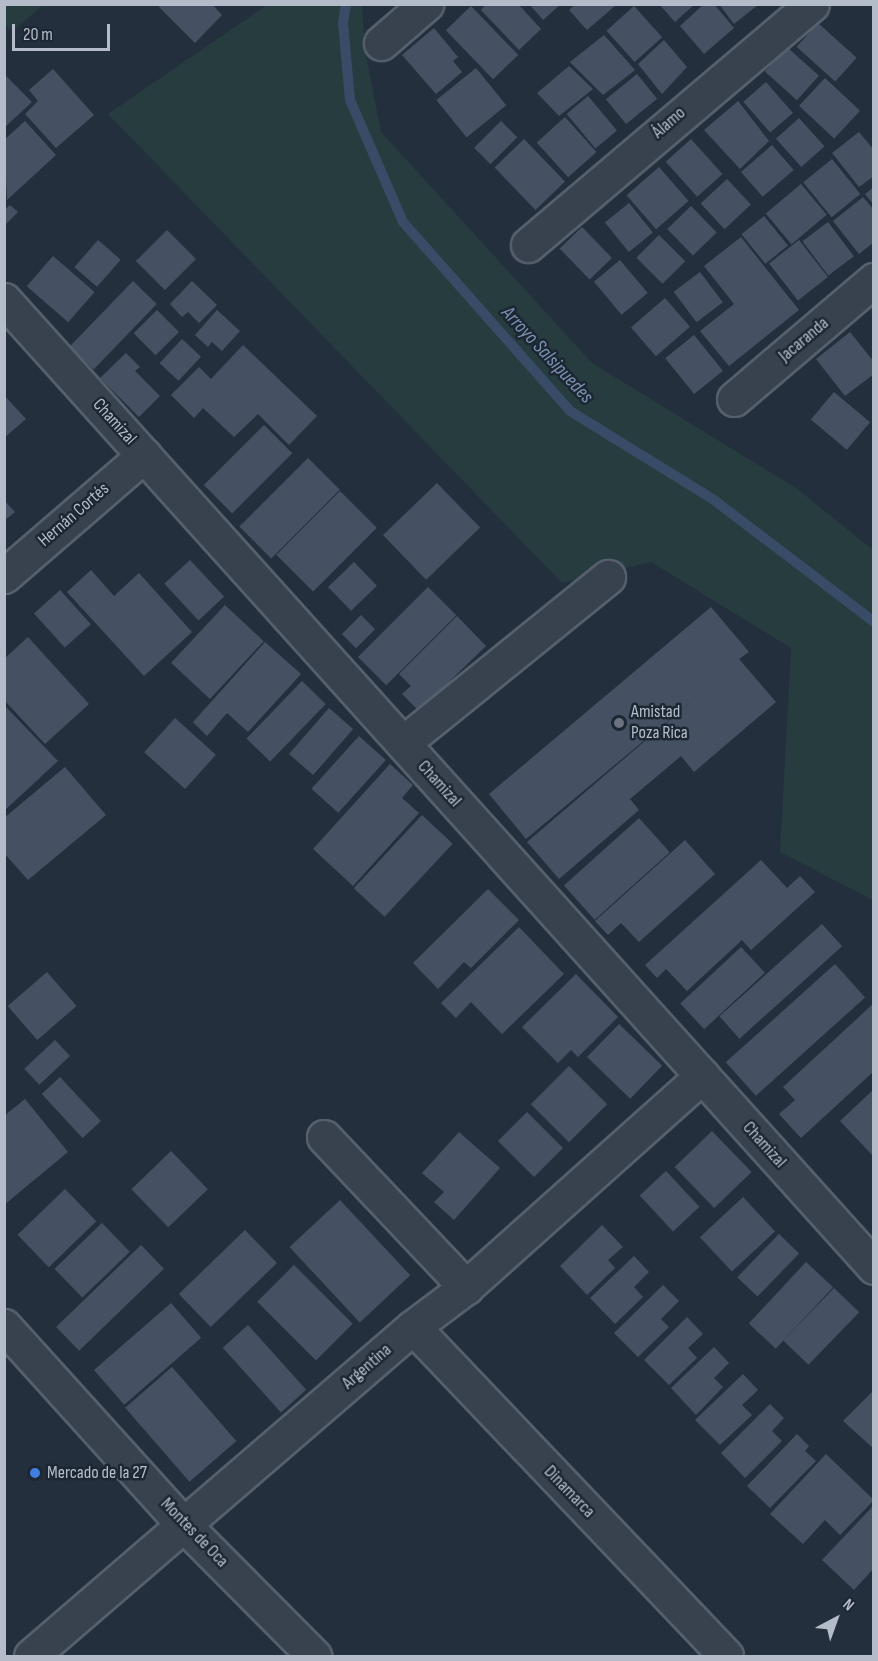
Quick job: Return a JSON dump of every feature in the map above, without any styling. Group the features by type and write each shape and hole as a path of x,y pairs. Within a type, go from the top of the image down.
{"street":[{"path":"381,43 426,4"},
{"name":"Álamo","path":"528,245 812,4"},
{"name":"Jacaranda","path":"734,399 873,280"},
{"name":"Chamizal","path":"4,300 873,1267"},
{"name":"Hernán Cortés","path":"4,576 144,455"},
{"path":"403,743 608,577"},
{"name":"Argentina","path":"31,1656 413,1327 466,1287 702,1076"},
{"path":"324,1137 466,1287"},
{"name":"Montes de Oca","path":"4,1326 184,1525 314,1656"},
{"name":"Dinamarca","path":"413,1327 726,1656"}],"green space":[{"path":"5,4 43,5 13,31 5,25"},
{"path":"267,5 362,5 365,50 381,132 592,363 796,488 873,550 873,900 780,852 791,648 651,562 562,583 108,114"}],"building":[{"path":"162,4 212,4 222,15 195,43 159,7"},
{"path":"486,4 518,4 541,29 519,50 481,10"},
{"path":"529,4 561,4 543,20"},
{"path":"659,4 695,4 675,22"},
{"path":"704,4 714,4 734,28 704,54 680,26"},
{"path":"719,4 759,4 734,24"},
{"path":"575,5 616,5 587,30 569,10"},
{"path":"471,6 518,55 493,79 446,30"},
{"path":"634,6 662,37 635,62 607,31"},
{"path":"818,23 857,58 835,82 797,47"},
{"path":"434,28 458,57 453,61 462,72 436,94 402,55"},
{"path":"604,35 635,70 603,95 570,62"},
{"path":"664,40 687,67 662,94 638,64"},
{"path":"787,47 819,76 797,100 765,72"},
{"path":"569,66 593,89 559,116 537,93"},
{"path":"476,68 506,105 467,137 436,100"},
{"path":"53,69 94,115 56,148 25,114 38,101 29,90"},
{"path":"4,74 32,102 4,128"},
{"path":"637,74 657,99 626,124 606,99"},
{"path":"825,78 860,111 834,139 799,106"},
{"path":"766,82 793,113 770,133 743,102"},
{"path":"588,96 617,130 595,148 567,114"},
{"path":"738,101 769,141 740,169 704,130"},
{"path":"565,117 596,152 568,177 537,142"},
{"path":"799,118 824,146 801,167 776,139"},
{"path":"25,121 56,155 7,200 4,140"},
{"path":"501,121 517,137 490,164 474,148"},
{"path":"859,132 874,150 874,176 859,187 832,153"},
{"path":"524,139 565,181 535,210 495,167"},
{"path":"691,139 722,174 697,197 666,162"},
{"path":"772,145 794,170 763,197 741,172"},
{"path":"832,159 860,194 832,217 803,182"},
{"path":"659,167 689,201 656,229 627,195"},
{"path":"727,179 751,205 725,229 701,204"},
{"path":"801,184 827,215 791,244 766,214"},
{"path":"874,187 874,205 865,194"},
{"path":"863,197 874,210 874,242 859,254 833,221"},
{"path":"629,203 653,233 629,252 605,223"},
{"path":"10,205 18,212 4,226 4,210"},
{"path":"691,206 717,233 693,256 667,229"},
{"path":"764,216 788,246 765,264 741,234"},
{"path":"828,222 854,256 828,276 802,241"},
{"path":"582,227 612,258 590,279 560,249"},
{"path":"167,230 196,259 165,290 136,261"},
{"path":"659,235 685,261 663,284 636,258"},
{"path":"741,237 799,310 729,366 700,331 734,304 704,266"},
{"path":"98,240 121,260 97,287 74,267"},
{"path":"799,240 828,277 798,300 769,263"},
{"path":"53,256 95,292 68,322 27,286"},
{"path":"620,260 648,293 622,315 594,282"},
{"path":"700,272 723,302 697,322 674,292"},
{"path":"133,281 157,304 94,369 70,346"},
{"path":"192,281 217,305 199,323 188,312 182,317 170,304"},
{"path":"665,298 690,327 656,356 631,328"},
{"path":"157,310 179,332 156,355 134,333"},
{"path":"217,310 240,331 222,351 212,342 208,347 195,335"},
{"path":"850,332 874,362 874,374 845,396 816,359"},
{"path":"694,335 723,371 694,394 665,358"},
{"path":"182,339 201,357 179,381 159,363"},
{"path":"243,345 317,416 289,445 258,414 234,437 203,408 194,418 171,395 199,367 211,379"},
{"path":"126,353 140,367 135,371 160,396 139,417 100,378"},
{"path":"834,392 870,422 847,450 811,420"},
{"path":"4,395 26,419 4,438"},
{"path":"264,425 292,453 232,513 204,485"},
{"path":"308,458 340,490 271,558 239,527"},
{"path":"437,483 480,528 426,580 383,535"},
{"path":"340,491 377,528 313,591 276,555"},
{"path":"4,500 15,512 4,521"},
{"path":"190,560 224,597 199,620 164,584"},
{"path":"354,562 377,586 351,611 328,587"},
{"path":"91,570 114,596 139,573 192,632 144,676 67,592"},
{"path":"428,587 456,615 386,685 358,657"},
{"path":"60,590 91,624 65,648 34,613"},
{"path":"225,605 264,641 210,699 171,663"},
{"path":"711,607 749,652 739,659 776,702 694,772 681,756 630,799 639,810 559,879 527,842 695,698 526,839 489,794"},
{"path":"361,615 375,629 356,648 342,634"},
{"path":"457,616 486,646 419,711 402,694 411,686 399,674"},
{"path":"28,637 89,704 45,744 4,700 4,659"},
{"path":"265,642 301,674 248,732 227,713 207,736 193,722"},
{"path":"302,681 326,704 270,761 246,739"},
{"path":"4,705 58,761 4,811"},
{"path":"329,708 353,729 313,775 289,754"},
{"path":"175,718 216,755 185,789 144,752"},
{"path":"359,736 386,760 338,813 311,789"},
{"path":"390,764 413,785 402,798 419,813 353,886 313,849"},
{"path":"65,767 106,815 28,880 4,853 4,818"},
{"path":"422,815 453,844 385,917 354,888"},
{"path":"639,818 670,852 595,920 564,886"},
{"path":"685,840 715,874 639,942 621,923 608,935 595,921"},
{"path":"761,860 787,888 800,876 815,892 751,950 742,940 687,991 666,969 657,978 645,965"},
{"path":"488,889 519,920 471,968 464,962 438,989 413,963"},
{"path":"822,924 842,946 740,1039 719,1016"},
{"path":"519,927 564,974 502,1034 471,1002 456,1018 441,1003"},
{"path":"741,947 765,973 704,1029 680,1004"},
{"path":"835,964 865,997 756,1096 726,1062"},
{"path":"47,972 77,1006 37,1040 8,1006"},
{"path":"576,974 618,1017 578,1057 571,1050 558,1063 522,1027"},
{"path":"874,1003 874,1071 801,1138 779,1114 795,1100 783,1087"},
{"path":"619,1024 662,1066 630,1099 587,1057"},
{"path":"55,1040 70,1056 39,1085 24,1069"},
{"path":"569,1066 607,1104 569,1142 531,1104"},
{"path":"60,1077 101,1121 83,1138 42,1094"},
{"path":"874,1089 874,1157 840,1121"},
{"path":"25,1099 68,1152 4,1205 4,1116"},
{"path":"527,1112 563,1148 534,1177 498,1141"},
{"path":"712,1131 752,1172 714,1208 675,1167"},
{"path":"459,1132 500,1168 454,1220 434,1202 444,1192 422,1173"},
{"path":"171,1151 208,1189 168,1227 131,1189"},
{"path":"666,1171 699,1207 673,1231 640,1196"},
{"path":"65,1189 96,1221 49,1267 18,1235"},
{"path":"743,1197 775,1231 732,1272 700,1237"},
{"path":"340,1200 410,1275 360,1322 290,1247"},
{"path":"102,1223 130,1252 82,1298 55,1269"},
{"path":"602,1225 623,1247 608,1260 615,1268 587,1295 560,1266"},
{"path":"245,1230 277,1263 211,1327 179,1294"},
{"path":"779,1234 799,1253 757,1297 737,1277"},
{"path":"141,1245 164,1269 79,1351 56,1327"},
{"path":"634,1256 649,1272 634,1287 643,1297 615,1324 590,1298"},
{"path":"806,1262 833,1287 776,1349 749,1323"},
{"path":"294,1265 353,1324 316,1360 257,1302"},
{"path":"663,1285 679,1301 661,1319 669,1327 638,1357 614,1333"},
{"path":"834,1288 859,1312 808,1365 783,1341"},
{"path":"171,1303 201,1338 124,1405 94,1370"},
{"path":"687,1317 703,1334 688,1348 697,1358 669,1385 644,1360"},
{"path":"248,1325 306,1390 281,1412 223,1348"},
{"path":"714,1347 729,1363 714,1378 723,1387 696,1415 671,1388"},
{"path":"172,1367 236,1441 190,1482 125,1408"},
{"path":"743,1374 758,1390 742,1405 752,1415 720,1445 695,1420"},
{"path":"874,1390 874,1449 843,1421"},
{"path":"770,1404 784,1418 772,1431 782,1441 745,1478 721,1453"},
{"path":"797,1434 809,1446 805,1451 816,1461 770,1508 747,1486"},
{"path":"826,1454 874,1500 840,1535 825,1520 803,1544 770,1514"},
{"path":"874,1505 874,1568 854,1590 822,1560"}],"waterway":[{"name":"Arroyo Salsipuedes","path":"346,4 343,23 350,100 403,222 570,411 714,500 874,622"}],"place":[{"name":"Amistad Poza Rica","path":"619,723"},
{"name":"Mercado de la 27","path":"35,1473"}]}
